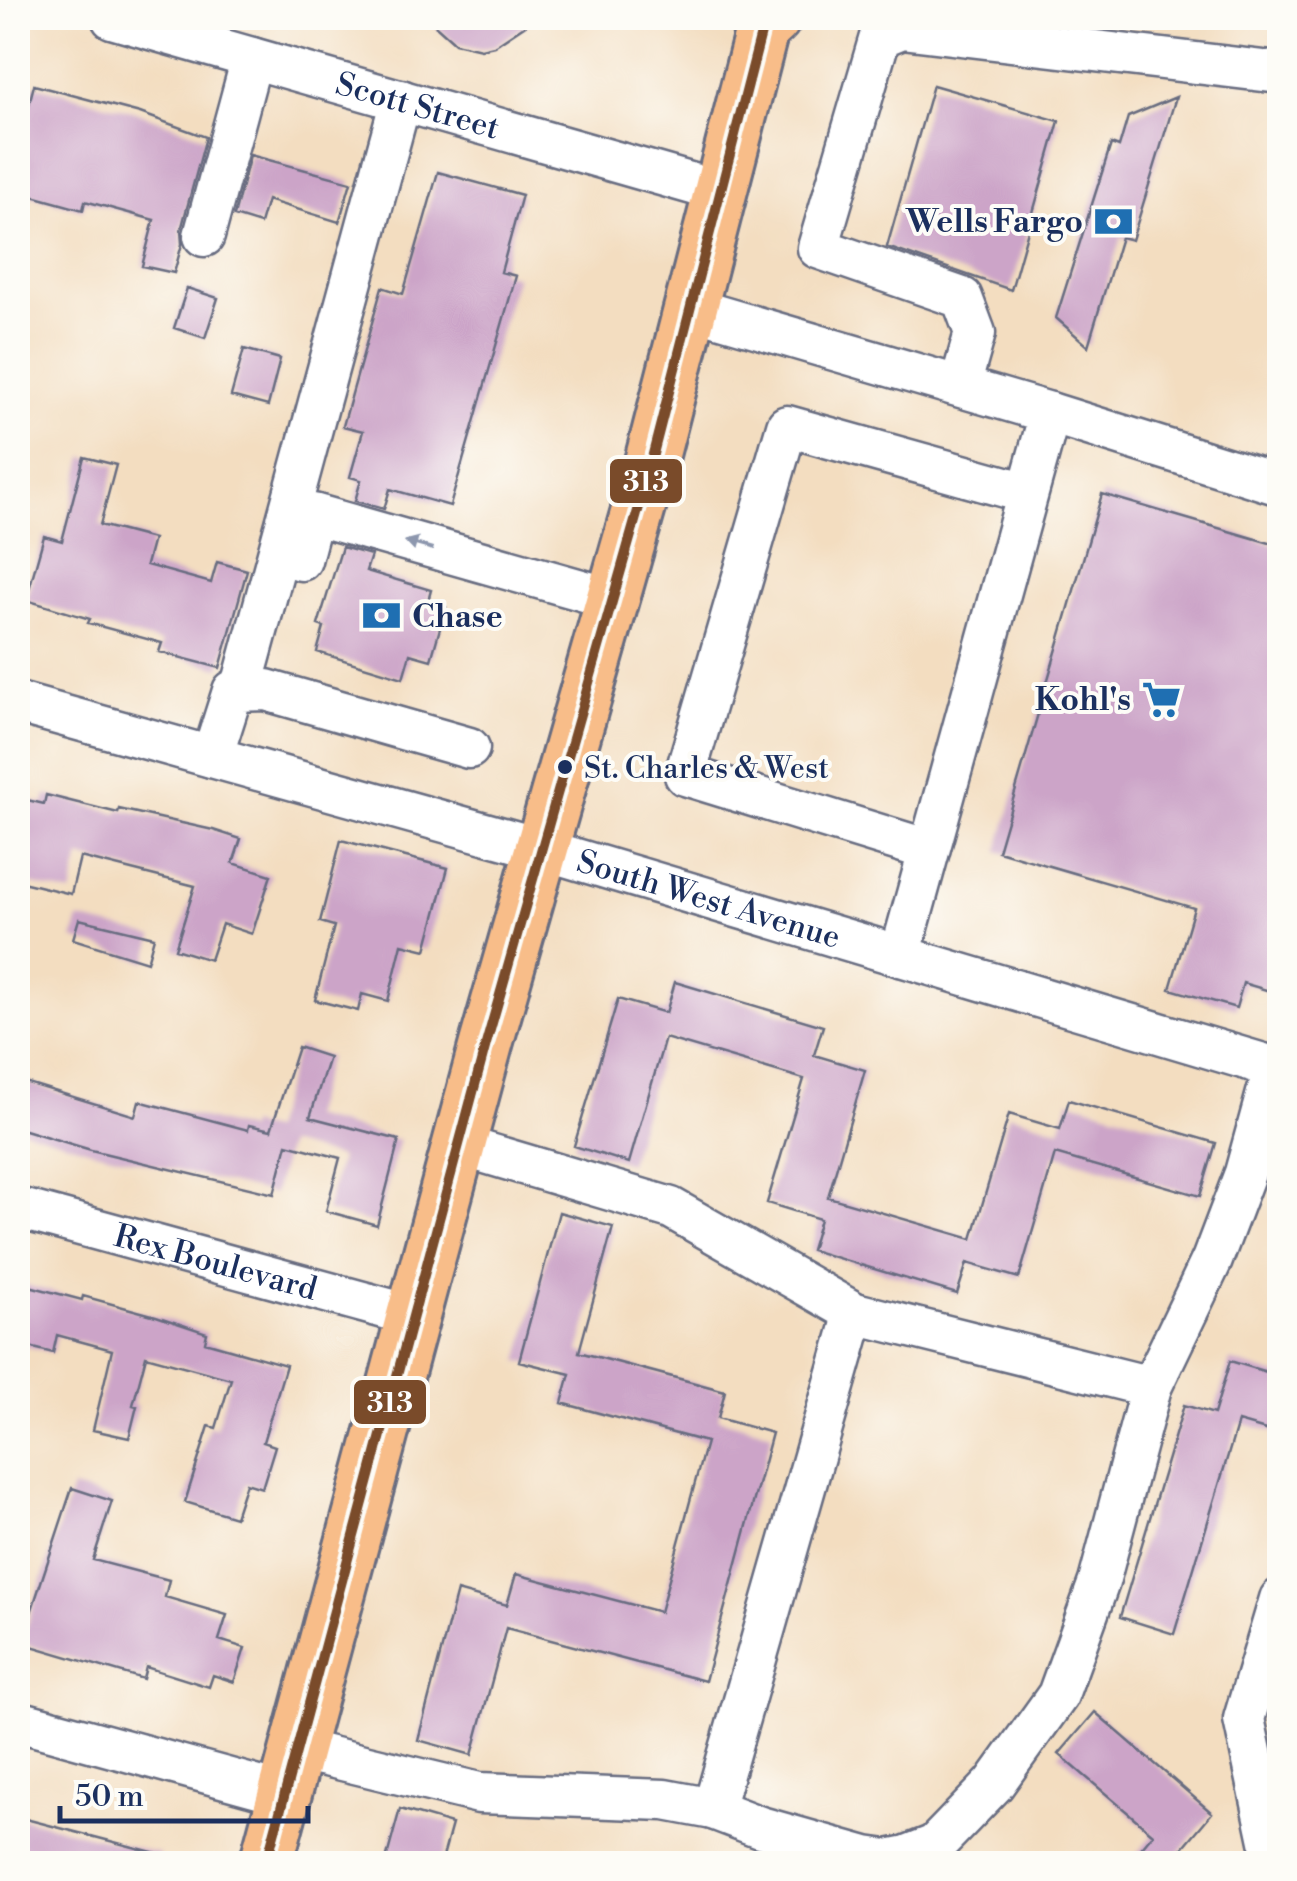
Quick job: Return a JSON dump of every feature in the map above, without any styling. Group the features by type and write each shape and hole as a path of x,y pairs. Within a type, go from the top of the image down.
{"main road":[{"path":"266,1864 459,1145 613,599 767,21"}],"street":[{"name":"Scott Street","path":"112,18 721,192"},
{"path":"960,386 976,333 962,298 818,248 880,37 902,28 1280,73"},
{"path":"204,236 252,58"},
{"path":"253,690 401,100"},
{"path":"691,308 1050,412 1280,486"},
{"path":"900,956 1050,412"},
{"path":"929,850 685,775 787,426 1027,493"},
{"path":"253,690 313,514 613,599"},
{"path":"212,757 233,690 253,690 469,748"},
{"name":"South West Avenue","path":"18,703 542,849 1277,1069"},
{"path":"18,1721 291,1771 479,1793 665,1800 713,1809 760,1827 888,1860 936,1845 994,1784 1058,1695 1099,1582 1151,1387 1212,1260 1245,1173 1277,1069"},
{"path":"459,1145 671,1208 855,1313 1151,1387"},
{"name":"Rex Boulevard","path":"18,1208 414,1316"},
{"path":"713,1809 855,1313"},
{"path":"1275,1864 1244,1719 1280,1599"}],"building":[{"path":"427,18 536,18 494,46 481,49 455,43"},
{"path":"34,85 140,113 206,137 181,230 182,244 174,273 142,266 154,220 85,201 83,210 18,192 18,105 28,108"},
{"path":"933,85 1059,121 1011,290 887,247"},
{"name":"Wells Fargo","path":"1176,97 1132,240 1121,237 1088,346 1056,318 1111,144 1119,147 1128,117"},
{"path":"250,155 351,182 339,222 267,200 260,224 234,216"},
{"path":"438,172 522,195 501,272 516,276 450,506 390,489 384,509 355,501 361,480 350,477 363,431 343,426 382,287 403,294"},
{"path":"187,288 218,298 205,338 174,328"},
{"path":"244,349 280,359 268,406 231,396"},
{"path":"84,457 116,465 100,525 153,539 146,565 211,583 217,562 247,570 220,668 159,652 162,643 88,623 90,619 26,600 44,536 62,541"},
{"name":"Kohl's","path":"1102,494 1280,546 1280,994 1243,983 1236,1008 1170,989 1194,908 998,851"},
{"name":"Chase","path":"342,547 371,555 366,571 431,590 428,601 446,607 431,660 410,654 403,678 317,652 324,627 318,625"},
{"path":"46,795 241,839 233,863 271,875 252,934 222,924 210,960 175,949 195,886 80,857 71,894 18,881 18,821 23,799 44,804"},
{"path":"341,840 448,868 426,950 402,944 388,1001 362,994 358,1011 315,1000 334,926 320,922"},
{"path":"79,919 154,937 147,962 73,939"},
{"path":"675,982 823,1026 814,1055 865,1070 828,1197 972,1239 1009,1114 1060,1129 1069,1100 1216,1143 1200,1196 1055,1154 1019,1278 967,1263 957,1294 811,1250 820,1219 767,1203 804,1079 665,1038 629,1163 574,1146 618,999 666,1013"},
{"path":"298,1047 329,1057 310,1117 399,1140 377,1225 326,1211 340,1158 287,1144 274,1194 91,1150 18,1128 18,1080 135,1116 139,1101 248,1130 249,1125 271,1130"},
{"path":"559,1212 613,1227 579,1352 725,1391 718,1418 772,1433 705,1681 506,1628 472,1755 418,1740 457,1591 507,1605 516,1574 660,1612 706,1442 562,1403 570,1374 519,1361"},
{"path":"18,1283 156,1316 207,1333 205,1342 286,1365 263,1442 275,1446 262,1488 246,1483 235,1517 185,1502 209,1426 216,1428 231,1379 146,1356 129,1438 93,1430 112,1350 57,1335 53,1353 18,1344"},
{"path":"1230,1361 1280,1376 1280,1434 1238,1422 1174,1634 1120,1617 1184,1405 1214,1414"},
{"path":"72,1488 112,1501 93,1560 169,1580 165,1597 227,1615 219,1640 245,1648 234,1682 213,1675 209,1687 146,1667 143,1679 21,1643"},
{"path":"1095,1712 1212,1813 1169,1864 1128,1864 1153,1834 1059,1754"},
{"path":"400,1809 452,1824 441,1864 385,1864"},
{"path":"18,1817 160,1854 159,1864 18,1864"}],"transit line":[{"name":"313","path":"266,1864 486,1044 643,493 765,18"}],"place":[{"name":"Wells Fargo","path":"1113,221"},
{"name":"Chase","path":"382,616"},
{"name":"Kohl's","path":"1161,699"},
{"name":"St. Charles & West","path":"565,767"}]}
